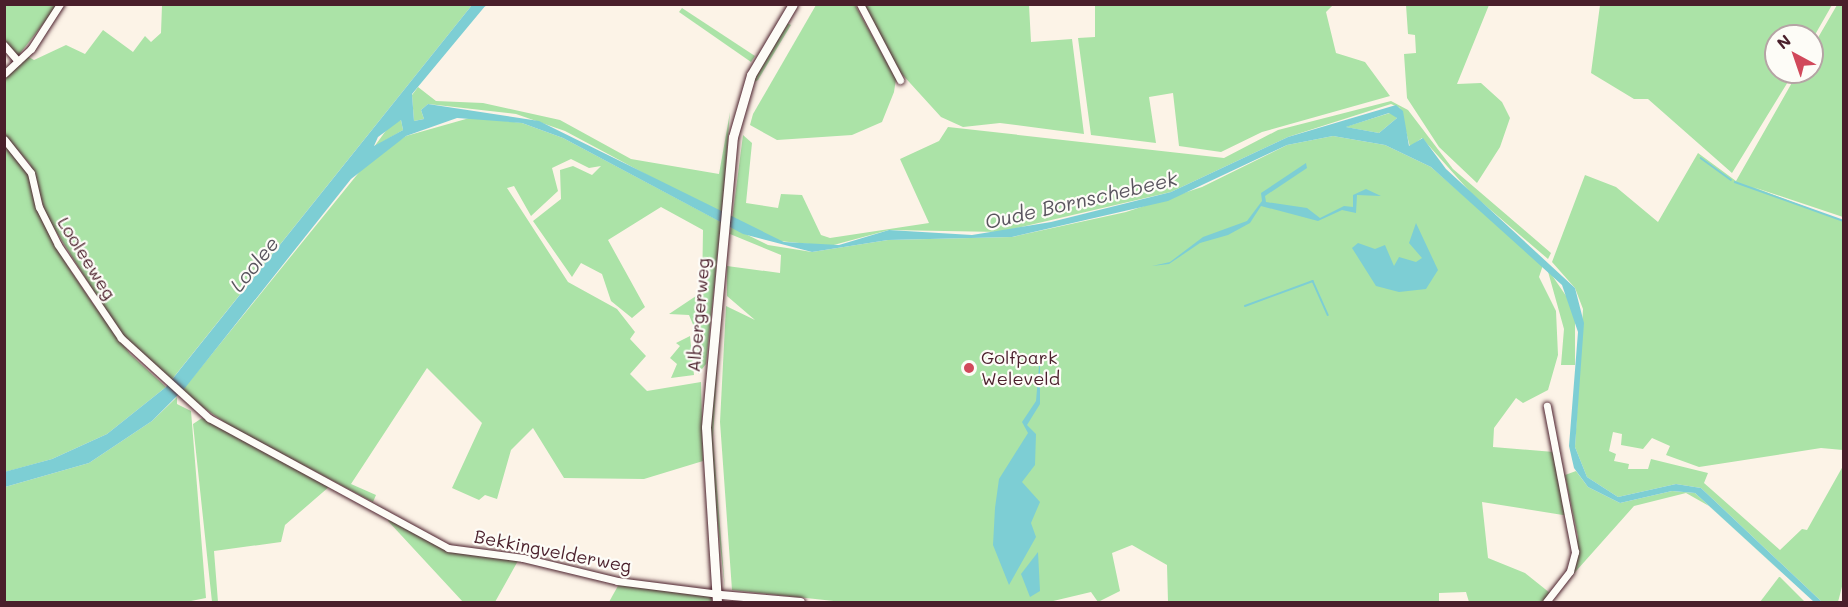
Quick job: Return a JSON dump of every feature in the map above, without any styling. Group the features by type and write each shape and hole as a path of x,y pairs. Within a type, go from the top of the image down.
{"main road":[{"name":"Albergerweg","path":"719,598 705,427 723,226 744,93 793,4"}],"street":[{"path":"4,74 18,61 60,4"},
{"path":"860,4 900,80"},
{"path":"4,45 18,61"},
{"name":"Looleeweg","path":"4,139 31,173 46,224 78,276 131,352 164,382"},
{"name":"Bekkingvelderweg","path":"164,382 180,396 224,426 448,548 523,558 617,581 719,598 801,603"},
{"path":"1546,603 1570,571 1575,552 1547,406"}],"green space":[{"path":"1600,4 1832,5 1821,24 1764,24 1764,84 1787,84 1732,173 1648,99 1634,99 1591,73"},
{"path":"4,5 58,5 18,56 5,41"},
{"path":"162,5 472,5 169,383 127,344 47,217 30,164 5,136 4,78 27,56 34,60 66,45 85,54 103,30 133,52 145,36 151,42 161,33"},
{"path":"816,5 855,5 896,79 894,92 882,122 852,135 777,140 750,125 753,114"},
{"path":"863,5 1029,5 1031,42 1072,39 1084,134 1000,123 963,127 941,117 900,72"},
{"path":"1095,5 1333,5 1326,12 1336,53 1365,62 1390,96 1262,132 1221,152 1179,146 1173,93 1149,97 1156,143 1091,135 1078,38 1095,37"},
{"path":"1406,5 1489,5 1457,84 1481,83 1502,102 1510,118 1500,147 1477,183 1439,147 1407,98 1404,54 1416,53 1415,35 1408,34"},
{"path":"1837,5 1843,5 1843,217 1753,187 1843,221 1843,450 1821,448 1699,467 1666,455 1670,446 1652,438 1643,449 1621,445 1622,434 1613,432 1609,451 1616,454 1614,461 1629,464 1628,469 1648,469 1651,459 1708,473 1704,483 1780,550 1802,529 1807,530 1843,466 1844,579 1838,602 1822,602 1701,488 1676,484 1618,497 1587,477 1575,447 1583,309 1575,288 1552,262 1585,175 1616,187 1658,222 1698,153 1736,181 1791,84 1824,84 1824,27"},
{"path":"682,8 755,56 751,62 679,12"},
{"path":"785,22 791,25 758,80 748,86"},
{"path":"418,87 436,101 483,103 560,120 631,159 719,174 730,112 722,215 565,131 516,114 428,104 421,110 424,119 414,121 412,95"},
{"path":"1391,101 1408,110 1453,169 1551,253 1548,259 1472,194 1422,138 1410,147 1400,108 1391,104 1288,137 1171,192 1000,232 889,230 830,246 779,241 732,220 743,135 752,143 746,203 778,208 781,194 802,195 821,235 830,238 929,223 900,159 939,141 948,127 1224,158 1278,130"},
{"path":"1393,112 1397,118 1379,133 1345,127"},
{"path":"473,117 522,123 563,138 721,222 706,364 698,374 697,334 689,315 669,314 702,292 703,230 661,207 608,240 645,307 632,318 611,301 602,274 581,263 572,277 533,221 561,199 560,170 573,166 592,175 601,166 589,168 571,159 552,168 558,191 531,216 514,186 507,188 568,282 617,309 635,332 630,339 646,356 630,374 647,391 701,382 703,461 644,479 564,478 533,428 511,450 497,499 485,495 479,500 452,488 482,423 427,368 351,484 376,495 373,502 233,428 181,392 369,160 406,136"},
{"path":"401,120 403,130 374,147 390,125"},
{"path":"1333,136 1385,145 1431,167 1543,265 1539,277 1556,311 1558,355 1548,390 1523,403 1516,398 1494,428 1493,447 1554,452 1569,516 1482,502 1488,558 1525,573 1550,593 1544,602 1469,602 1466,592 1439,593 1439,602 1168,602 1167,565 1132,545 1112,553 1120,591 1098,602 1091,592 1049,602 843,602 732,590 720,422 726,306 755,320 727,296 727,266 780,273 781,255 730,234 731,227 768,245 812,252 888,240 1012,237 1126,212 1202,187 1287,145"},
{"path":"4,144 27,171 65,262 91,301 130,354 166,387 107,434 52,459 5,472"},
{"path":"1547,268 1575,309 1575,365 1561,365 1564,329"},
{"path":"720,324 713,438 725,589 707,426"},
{"path":"690,336 694,375 671,378 677,364 670,358 680,346 676,343"},
{"path":"177,397 177,404 191,411 206,598 186,602 5,602 5,487 89,463 152,421"},
{"path":"202,418 330,486 285,525 281,542 214,551 218,602 212,602 193,424"},
{"path":"1576,471 1588,487 1620,503 1672,491 1695,493 1814,602 1709,506 1686,493 1634,506 1569,579 1578,537 1565,475"},
{"path":"390,517 442,548 519,559 495,602 463,602 388,521"},
{"path":"1780,577 1805,602 1760,602"},
{"path":"619,584 711,596 712,602 609,602"}],"water":[{"path":"472,5 486,5 412,94 414,121 424,119 421,110 428,104 539,121 784,242 839,245 889,230 972,235 1051,222 1171,192 1288,137 1396,105 1403,111 1409,146 1423,138 1446,169 1575,288 1584,323 1575,447 1587,477 1618,497 1676,484 1701,488 1822,602 1814,602 1695,493 1672,491 1620,503 1588,487 1574,468 1569,446 1578,332 1562,285 1431,167 1385,145 1333,136 1287,145 1168,201 1012,237 888,240 812,252 743,234 563,138 522,123 457,118 406,136 351,179 185,388 152,421 89,463 5,487 4,472 52,459 107,434 166,387","holes":["1389,113 1397,118 1379,133 1346,127","401,120 403,130 374,146 378,137"]},
{"path":"1306,163 1307,168 1265,196 1266,202 1307,208 1320,218 1344,206 1353,207 1353,195 1366,189 1381,196 1357,195 1356,213 1342,210 1318,221 1261,206 1250,223 1228,235 1200,243 1169,264 1152,266 1170,262 1203,237 1247,221 1262,201 1261,193"},
{"path":"1416,223 1438,270 1426,289 1399,292 1376,286 1352,248 1358,243 1375,249 1385,245 1394,266 1399,257 1416,262 1422,258 1409,243"},
{"path":"1040,354 1040,404 1027,425 1036,434 1035,465 1022,482 1040,502 1031,523 1036,537 1009,585 993,545 995,508 999,479 1028,433 1022,422 1036,401"},
{"path":"1038,552 1040,591 1030,597 1021,574"}],"waterway":[{"path":"1701,158 1731,180"},
{"path":"1735,182 1844,221"},
{"path":"1245,306 1313,281 1328,315"}],"place":[{"name":"Golfpark Weleveld","path":"969,368"}],"water label":[{"name":"Oude Bornschebeek","path":"1081,200"},
{"name":"Loolee","path":"254,264"}]}
